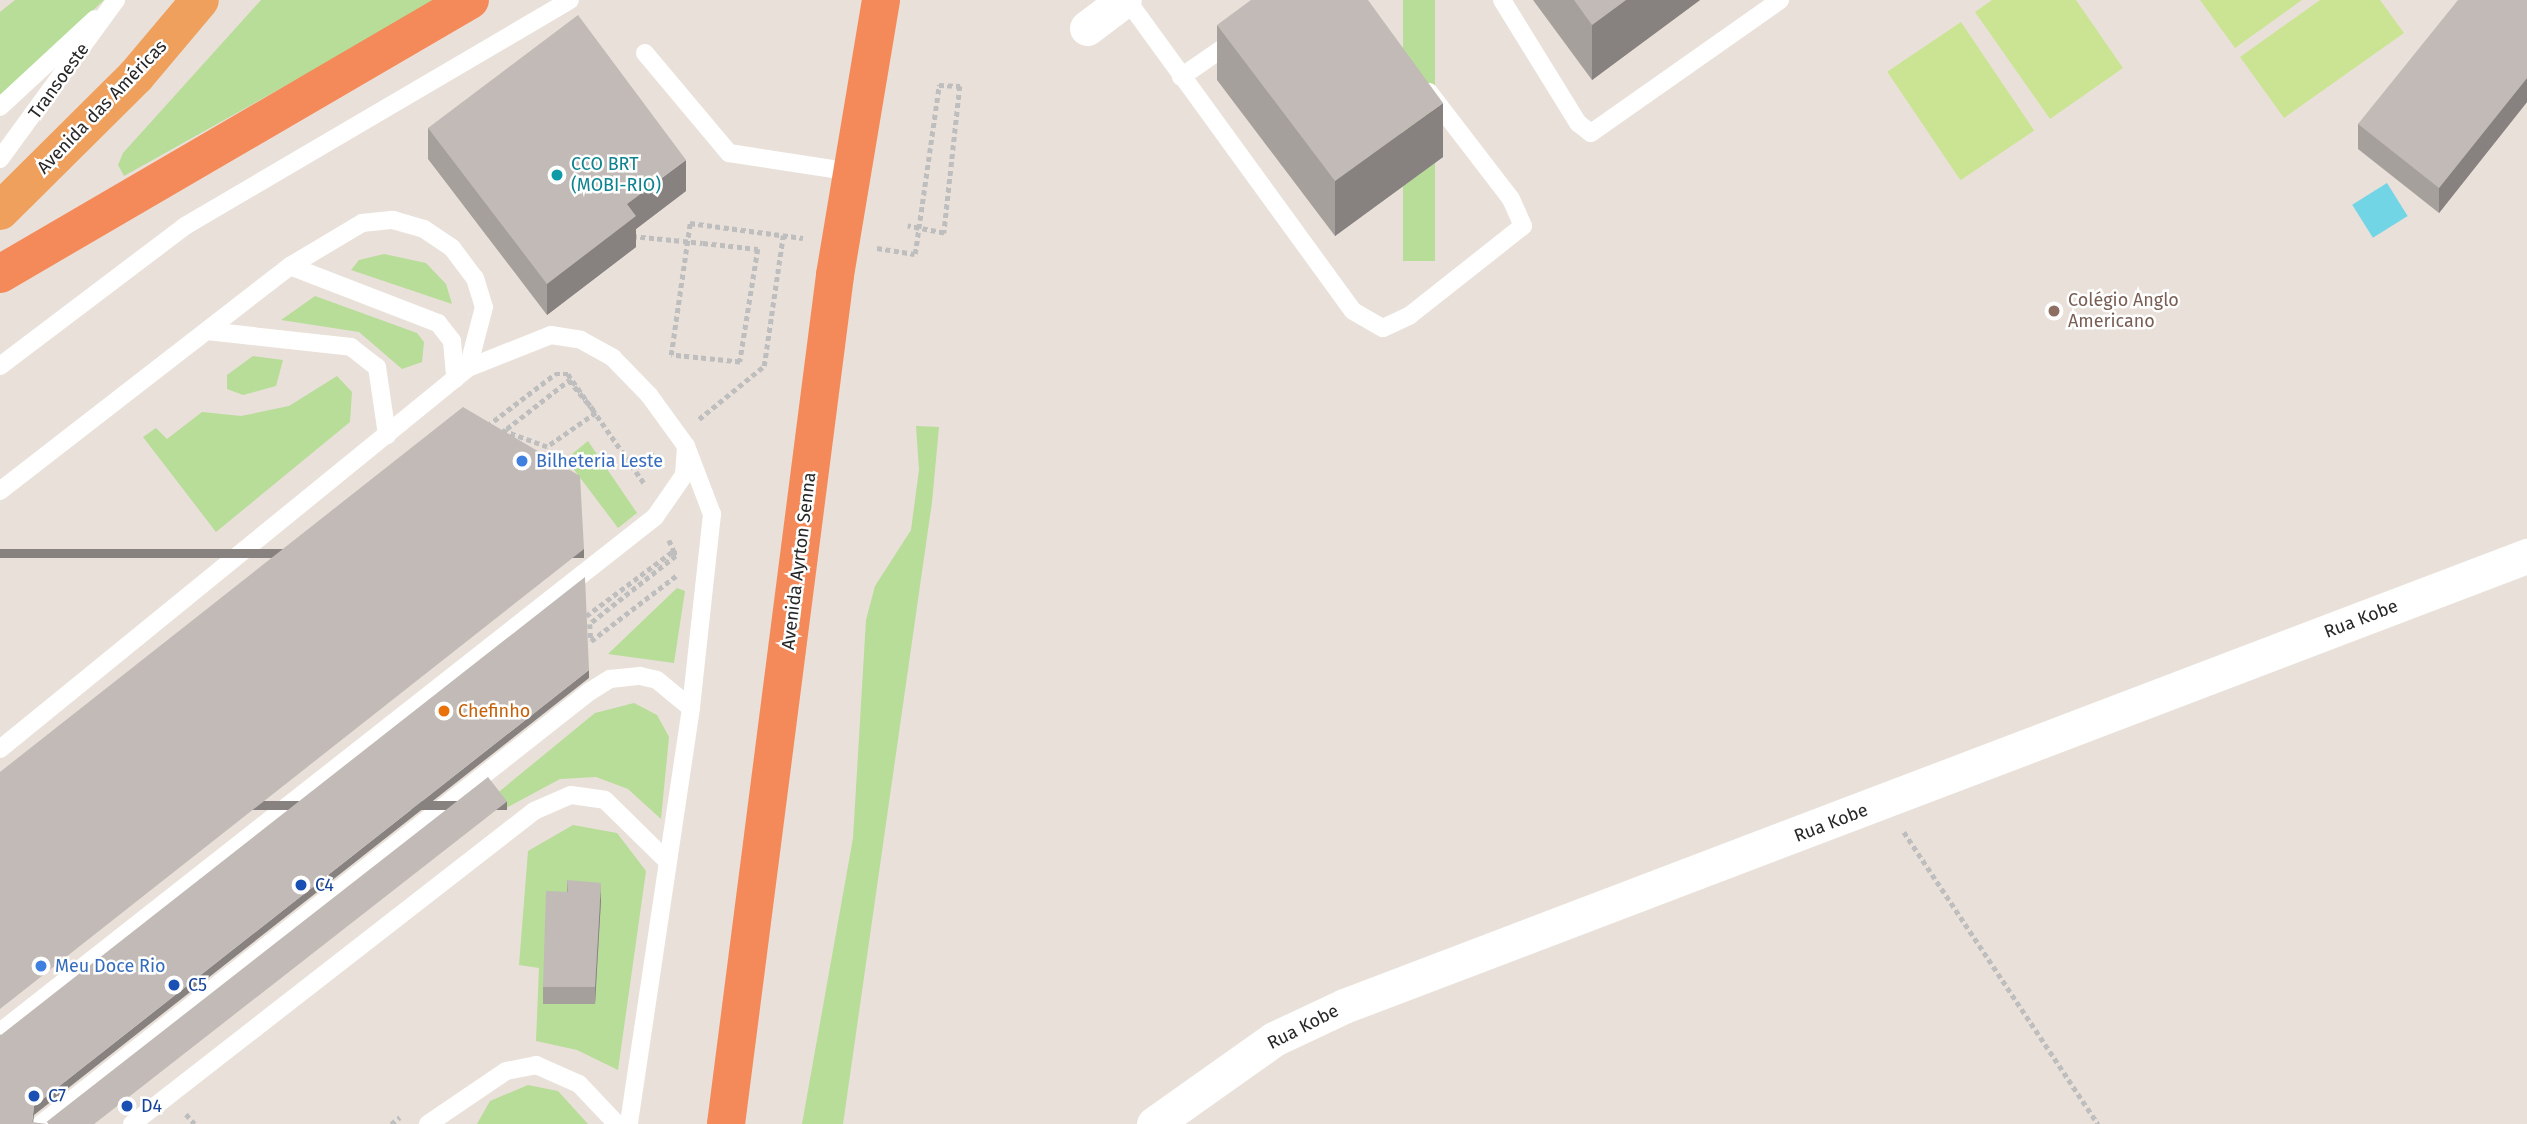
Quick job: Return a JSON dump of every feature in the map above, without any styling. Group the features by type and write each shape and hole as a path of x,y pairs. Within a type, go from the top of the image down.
{"highway":[{"name":"Avenida das Américas","path":"0,211 126,86 200,0"},
{"path":"0,274 470,0"},
{"name":"Avenida Ayrton Senna","path":"726,1124 852,172 881,0"}],"street":[{"path":"1087,29 1126,0"},
{"name":"Rua Kobe","path":"1154,1124 1274,1039 1344,1006 1884,803 2527,556"}],"lane":[{"name":"Transoeste","path":"0,107 115,0"},
{"name":"Transoeste","path":"0,159 115,0"},
{"path":"0,366 185,226 570,0"},
{"path":"1126,0 1353,311 1383,328 1409,316 1523,226 1511,199 1418,77"},
{"path":"1503,0 1578,123 1591,133 1780,0"},
{"path":"1181,77 1257,23"},
{"path":"645,53 729,153 852,172"},
{"path":"0,491 290,266 362,223 393,220 424,229 452,248 475,278 484,307 461,373"},
{"path":"290,266 438,323 452,341 461,373"},
{"path":"207,331 351,347 377,367 387,435"},
{"path":"0,749 461,373 551,335 581,340 613,358 649,395 686,446 712,514 691,708 629,1124"},
{"path":"0,1032 654,517 684,475 686,446"},
{"path":"41,1124 589,692 610,679 640,676 657,680 691,708"},
{"path":"132,1124 534,811 571,795 605,800 668,862"},
{"path":"428,1124 506,1071 536,1065 579,1084 617,1124"}],"path":[{"path":"908,226 944,233 960,86 939,85"},
{"path":"627,235 758,249 740,362"},
{"path":"688,427 764,366 783,235"},
{"path":"481,424 547,447 596,413 569,380 499,434 486,427 555,374 568,374 637,467 668,443"},
{"path":"579,638 587,614 672,552 685,564"},
{"path":"678,555 590,624 591,641 682,570"},
{"path":"1884,803 2098,1124"}],"green space":[{"path":"15,0 104,0 0,97 0,12"},
{"path":"261,0 439,0 124,176 118,165 123,153"},
{"path":"1403,0 1435,0 1435,261 1403,261"},
{"path":"1992,0 2076,0 2123,68 2050,119 1975,12"},
{"path":"2200,0 2302,0 2235,48"},
{"path":"2320,0 2380,0 2404,33 2284,118 2240,57"},
{"path":"1961,22 2034,131 1960,180 1887,72"},
{"path":"384,254 426,263 446,284 452,304 351,270 359,260"},
{"path":"315,296 417,333 424,342 422,362 402,369 359,332 281,320"},
{"path":"253,356 283,360 276,386 243,395 227,389 227,375"},
{"path":"337,376 352,392 350,422 216,532 143,437 156,428 167,439 202,412 241,416 289,406"},
{"path":"916,426 939,427 932,502 843,1124 802,1124 853,838 866,620 875,586 911,530 919,470"},
{"path":"588,441 637,513 618,528 566,459"},
{"path":"677,588 685,591 674,663 608,654"},
{"path":"634,703 657,715 669,737 661,819 628,789 596,777 560,779 506,808 495,795 595,713"},
{"path":"573,825 617,833 646,871 618,1070 577,1050 536,1041 539,968 519,965 528,851"},
{"path":"528,1085 558,1091 588,1124 477,1124 490,1101"}],"water":[{"path":"2387,183 2408,216 2373,238 2352,205"}],"building":[{"path":"1251,0 1368,0 1443,103 1335,181 1217,25"},
{"path":"1574,0 1626,0 1592,25"},
{"path":"2458,0 2527,0 2527,78 2439,188 2358,124"},
{"name":"CCO BRT (MOBI-RIO)","path":"578,15 686,160 627,204 636,216 547,284 428,128"},
{"path":"463,407 580,476 584,549 0,1009 0,772"},
{"path":"585,577 589,670 34,1106 32,1122 47,1124 0,1124 0,1034"},
{"path":"488,777 507,801 94,1124 48,1124 47,1122"},
{"path":"567,880 601,883 595,987 543,987 546,891 568,892"}],"place":[{"name":"CCO BRT (MOBI-RIO)","path":"557,175"},
{"name":"Colégio Anglo Americano","path":"2054,311"},
{"name":"Bilheteria Leste","path":"522,461"},
{"name":"Chefinho","path":"444,711"},
{"name":"C4","path":"301,885"},
{"name":"Meu Doce Rio","path":"41,966"},
{"name":"C5","path":"174,985"},
{"name":"C7","path":"34,1096"},
{"name":"D4","path":"127,1106"}]}
